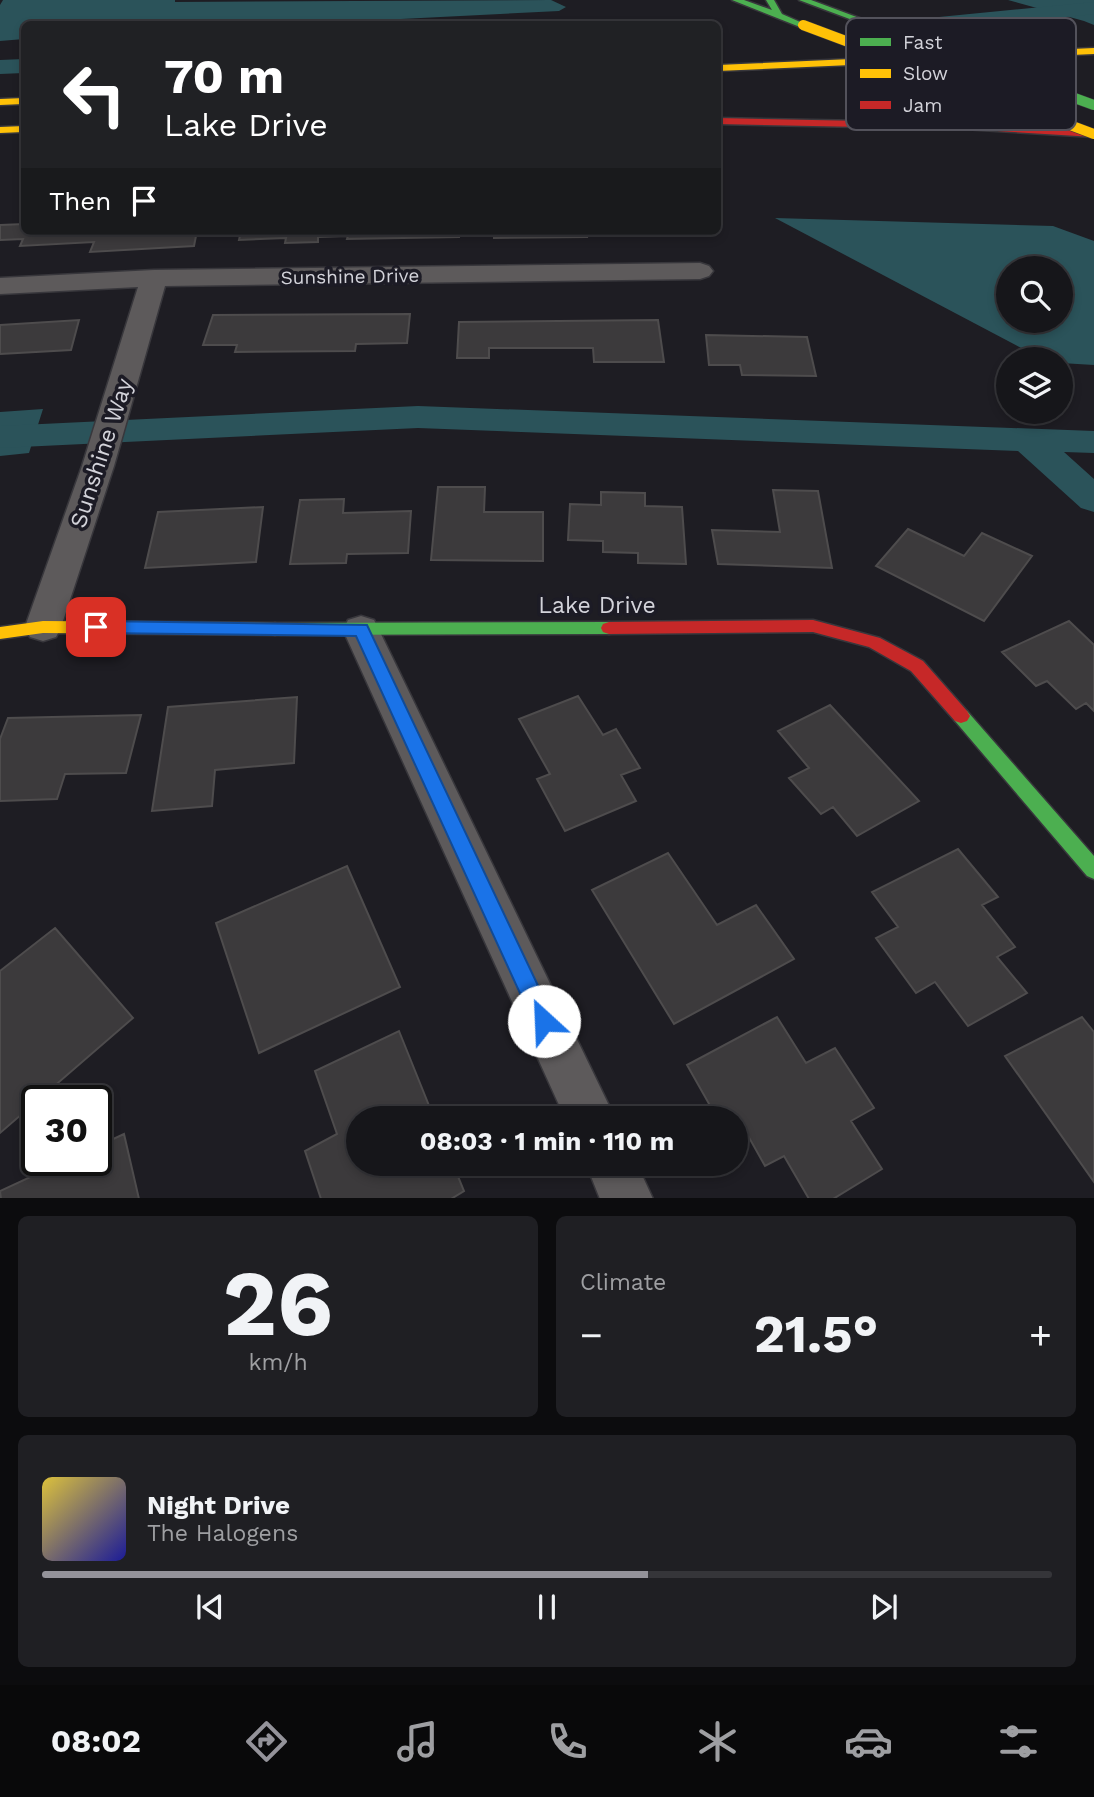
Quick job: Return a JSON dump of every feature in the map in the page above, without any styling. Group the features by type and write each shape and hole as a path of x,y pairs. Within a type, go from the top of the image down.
{"main road":[{"path":"736,0 846,41"},
{"path":"770,0 779,16"},
{"path":"803,0 853,18"},
{"path":"1076,52 1094,51"},
{"path":"721,68 846,62"},
{"path":"1076,98 1094,104"},
{"path":"0,102 21,101"},
{"path":"721,121 846,124"},
{"path":"1076,127 1094,134"},
{"path":"0,130 21,129"},
{"path":"1029,130 1094,134"},
{"name":"Lake Drive","path":"0,633 43,627 361,630 813,626 874,642 918,666 1094,870"}],"street":[{"name":"Sunshine Drive","path":"0,286 154,278 700,271"},
{"name":"Sunshine Way","path":"43,627 98,466 154,278"},
{"path":"361,630 584,1106"},
{"path":"616,1176 627,1198"}],"water":[{"path":"3,0 551,0 566,7 559,11 361,21 21,21 21,39 0,41 0,5"},
{"path":"1008,0 1094,0 1094,25"},
{"path":"775,218 1053,226 1094,241 1094,365 1073,364 1073,347 1019,347"},
{"path":"43,409 29,453 0,456 0,412"}],"building":[{"path":"21,224 21,235 196,235 194,246 90,252 94,242 20,246 23,239 0,240 0,225"},
{"path":"240,235 459,235 347,239 348,236 318,237 318,242 285,243 286,238 239,240"},
{"path":"494,235 587,237 494,238"},
{"path":"410,314 407,343 356,344 355,351 235,352 237,345 203,345 213,315"},
{"path":"79,320 71,350 0,354 0,325"},
{"path":"658,320 664,362 594,362 593,348 489,348 489,358 457,358 459,322"},
{"path":"706,335 807,337 816,376 742,375 740,365 709,365"},
{"path":"438,487 485,487 484,512 543,512 543,561 431,560"},
{"path":"773,490 818,491 832,568 718,564 712,530 780,532"},
{"path":"601,492 645,493 645,506 682,507 686,564 638,563 638,553 603,552 603,541 568,540 570,504 601,505"},
{"path":"344,499 343,513 411,511 408,553 347,554 346,563 290,564 300,500"},
{"path":"263,507 256,562 145,568 158,512"},
{"path":"908,529 964,556 982,533 1032,556 984,621 876,566"},
{"path":"1069,621 1094,645 1094,711 1086,703 1076,709 1047,681 1036,686 1002,652"},
{"path":"578,696 603,735 616,729 640,768 621,775 636,801 565,831 537,779 550,774 519,719"},
{"path":"297,697 294,763 215,770 212,806 152,811 168,707"},
{"path":"830,705 919,801 857,836 833,807 821,814 789,778 809,768 778,731"},
{"path":"141,715 126,773 65,774 57,799 0,801 0,739 8,718"},
{"path":"958,849 998,897 982,905 1015,947 997,957 1027,993 968,1026 935,982 916,993 876,938 898,927 872,892"},
{"path":"668,853 717,925 756,905 794,959 674,1024 592,890"},
{"path":"347,866 400,987 259,1053 216,923"},
{"path":"55,928 133,1018 56,1085 21,1085 21,1115 0,1133 0,971"},
{"path":"777,1017 806,1063 835,1048 874,1108 851,1121 882,1169 835,1198 808,1198 784,1156 765,1166 748,1136 748,1106 710,1106 687,1065"},
{"path":"1082,1017 1094,1032 1094,1182 1005,1056"},
{"path":"399,1031 429,1106 346,1106 346,1176 458,1176 464,1191 453,1198 321,1198 305,1151 337,1134 315,1071"},
{"path":"124,1134 139,1198 1,1198 0,1191 32,1176 112,1176 112,1140"}],"waterway":[{"path":"997,18 1094,8"},
{"path":"0,67 21,66"},
{"path":"0,437 418,417 1028,440"},
{"path":"1028,440 1094,442"},
{"path":"1028,440 1094,499"}],"traffic: fast":[{"path":"736,0 803,25"},
{"path":"770,0 779,16"},
{"path":"803,0 855,18"},
{"path":"1076,98 1094,105"},
{"path":"275,629 609,628"},
{"path":"961,716 1094,870"}],"traffic: slow":[{"path":"803,25 846,41"},
{"path":"1076,52 1094,51"},
{"path":"721,68 846,62"},
{"path":"0,102 21,101"},
{"path":"1076,127 1094,134"},
{"path":"0,130 21,129"},
{"path":"0,633 43,627 275,629"}],"traffic: jam":[{"path":"721,121 846,124"},
{"path":"1029,130 1094,134"},
{"path":"609,628 813,626 874,642 917,666 961,716"}],"route":[{"path":"96,627 361,630 544,1021"}]}
